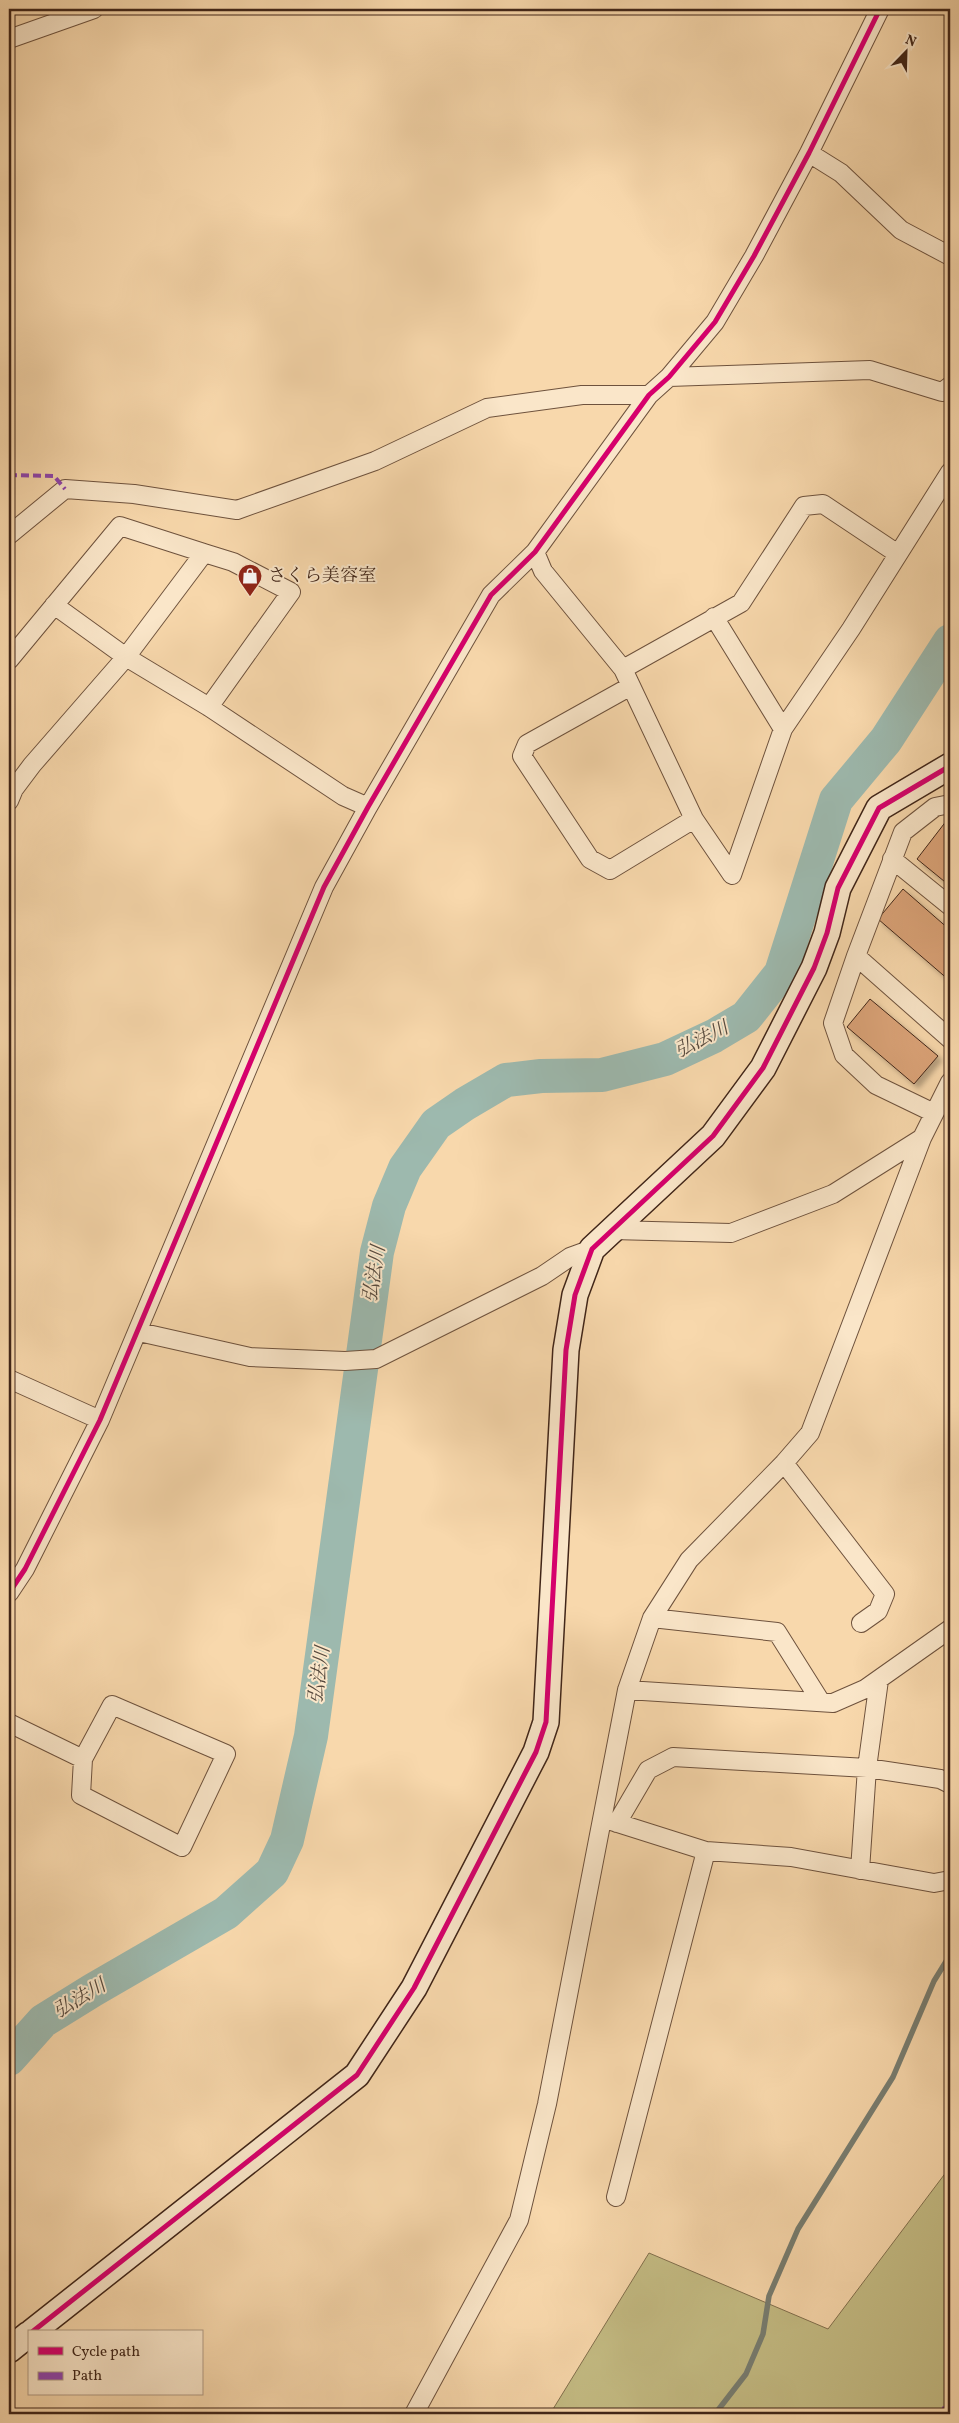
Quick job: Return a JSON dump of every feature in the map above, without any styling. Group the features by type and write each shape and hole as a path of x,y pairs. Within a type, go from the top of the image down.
{"street":[{"path":"9,39 94,9"},
{"path":"9,1593 25,1569 100,1420 139,1332 324,887 368,807 492,595 535,552 649,395 669,377 715,322 754,256 810,153 880,9"},
{"path":"810,153 841,174 901,230 950,256"},
{"path":"669,377 870,370 942,392 950,386"},
{"path":"9,535 65,489 134,494 237,510 375,461 487,408 582,395 649,395"},
{"path":"535,552 543,571 623,669 694,819 732,875 783,729 851,629 950,472"},
{"path":"623,669 741,603 804,506 822,504 898,554"},
{"path":"10,656 120,526 233,562 290,592 209,706"},
{"path":"9,802 14,788 32,765 126,657 204,553"},
{"path":"54,605 126,657 209,706 343,796 368,807"},
{"path":"714,617 783,729"},
{"path":"631,686 528,744 522,756 590,859 610,870 694,819"},
{"path":"139,1332 250,1356 345,1361 376,1358 542,1276 570,1257 592,1249 713,1136 763,1068 814,968 827,933 838,888 880,808 950,766"},
{"path":"934,1113 876,1085 844,1055 834,1023 856,956 903,832 935,807 950,804"},
{"path":"892,859 950,906"},
{"path":"856,956 950,1039"},
{"path":"414,2414 519,2220 610,1821 627,1690 652,1618 689,1560 784,1463 810,1433 922,1138 950,1082"},
{"path":"612,1230 731,1233 833,1194 922,1138"},
{"path":"34,2330 356,2075 414,1988 437,1944 536,1752 546,1722 566,1350 575,1295 592,1249"},
{"path":"9,1379 100,1420"},
{"path":"784,1463 885,1594 878,1611 861,1624"},
{"path":"652,1618 777,1632 821,1702"},
{"path":"627,1690 833,1703 865,1689 950,1629"},
{"path":"860,1870 867,1768 878,1680"},
{"path":"112,1705 226,1754 182,1847 80,1795 82,1759 112,1705"},
{"path":"9,1723 82,1759"},
{"path":"610,1821 648,1770 673,1757 867,1768 940,1779 950,1784"},
{"path":"610,1821 706,1851 791,1858 934,1883 950,1880"},
{"path":"616,2198 706,1851"},
{"path":"9,2350 28,2335"}],"shaded area":[{"path":"950,2167 950,2414 550,2414 649,2253 828,2329"}],"building":[{"path":"947,820 950,823 950,886 917,859"},
{"path":"903,889 950,930 950,981 878,919"},
{"path":"870,999 938,1056 914,1084 847,1027"}],"waterway":[{"name":"弘法川","path":"9,2059 43,2021 226,1913 272,1872 287,1840 311,1736 377,1252 389,1206 405,1168 436,1124 506,1080 541,1076 602,1075 665,1059 714,1036 746,1017 781,973 836,800 886,740 950,641"},
{"path":"715,2414 746,2374 763,2334 769,2296 798,2229 893,2077 934,1981 950,1955"}],"marked path":[{"path":"9,475 54,476 65,489"},
{"path":"941,2414 950,2396"}],"cycle path":[{"path":"9,1593 25,1569 100,1420 324,887 368,807 491,595 535,552 649,395 669,377 715,322 754,256 809,153 880,9"},
{"path":"35,2330 357,2075 414,1988 536,1752 546,1722 566,1350 575,1295 592,1249 713,1136 763,1068 814,968 827,933 838,888 879,808 950,766"}],"place":[{"name":"さくら美容室","path":"250,597"}]}
